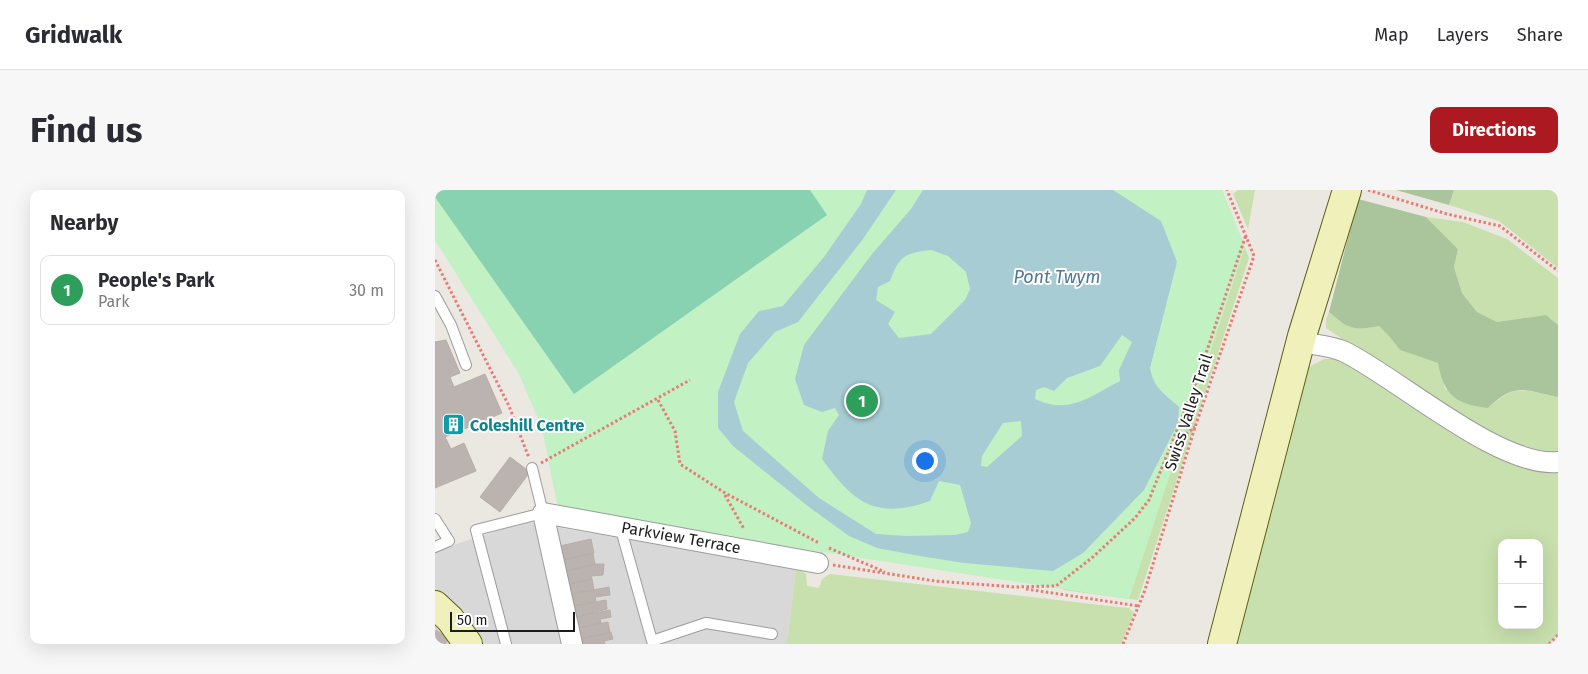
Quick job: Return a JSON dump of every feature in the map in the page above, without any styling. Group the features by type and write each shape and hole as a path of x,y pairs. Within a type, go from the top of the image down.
{"main road":[{"path":"1223,644 1301,342 1347,190"},
{"path":"435,605 450,619 468,644"}],"street":[{"path":"1301,342 1343,351 1480,438 1523,457 1549,463 1558,462"},
{"path":"543,513 572,644"},
{"name":"Parkview Terrace","path":"543,513 818,563"}],"lane":[{"path":"435,296 451,325 466,364"},
{"path":"506,644 476,530 543,513 532,468"},
{"path":"435,519 449,540 435,547"},
{"path":"619,526 652,641 706,624 773,634"}],"path":[{"name":"Swiss Valley Trail","path":"1123,644 1138,606 1195,427 1254,256 1227,190"},
{"path":"1368,190 1447,214 1500,226 1558,271"},
{"path":"1015,587 1056,586 1093,557 1135,518 1149,500 1173,443 1246,235"},
{"path":"435,260 509,406 532,468 658,400 690,380"},
{"path":"658,400 675,431 679,464 725,493 820,544 891,575"},
{"path":"1173,443 1195,427"},
{"path":"725,493 744,529"},
{"path":"818,563 891,575 1015,587 1138,606"},
{"path":"1549,644 1558,635"}],"shaded area":[{"path":"525,522 796,568 788,636 785,644 435,644 435,551"}],"green space":[{"path":"435,190 1222,190 1245,247 1129,599 567,513 557,504 542,428 519,374 435,240"},
{"path":"435,190 810,190 827,215 574,394 435,197"},
{"path":"1194,190 1222,190 1249,258 1138,600 1063,590"},
{"path":"1238,190 1255,190 1248,229 1233,194"},
{"path":"1396,190 1454,190 1449,205"},
{"path":"1454,190 1558,190 1558,268 1499,221 1449,205"},
{"path":"1358,199 1426,217 1458,249 1454,267 1462,293 1477,312 1497,322 1546,315 1558,325 1558,397 1521,390 1506,394 1488,408 1468,404 1460,401 1448,391 1438,363 1400,350 1379,326 1351,327 1341,322 1329,312"},
{"path":"1426,217 1463,222 1507,239 1558,278 1558,325 1546,315 1497,322 1477,312 1462,293 1454,267 1458,249"},
{"path":"1329,312 1341,322 1351,327 1379,326 1400,350 1439,363 1445,389 1488,408 1506,395 1521,390 1558,397 1558,456 1523,451 1436,402 1326,328 1326,319"},
{"path":"1324,359 1339,359 1558,471 1558,634 1549,644 1237,644 1302,387 1309,367"},
{"path":"796,568 806,574 807,586 819,588 822,579 830,574 1129,608 1134,613 1121,644 785,644 788,636"}],"water":[{"name":"Pont Twym","path":"867,190 896,190 863,239 798,322 775,332 748,363 734,402 743,431 819,498 876,534 906,536 955,535 968,532 971,523 960,485 939,481 930,501 894,509 880,508 867,504 856,497 845,487 822,459 828,431 839,415 835,408 822,412 804,405 795,379 804,345 872,254 911,209 923,190 1113,190 1161,221 1177,262 1150,368 1157,386 1179,407 1178,423 1144,490 1083,553 1053,571 964,563 877,548 849,536 809,507 733,446 718,428 718,392 740,334 759,311 783,306 824,257 861,204","holes":["931,250 948,256 966,272 970,289 965,300 931,334 899,338 888,324 895,312 876,300 878,287 890,281 897,266 904,257","1122,335 1132,342 1119,370 1120,381 1088,398 1069,405 1058,405 1035,399 1036,390 1044,387 1054,391 1067,378 1100,366","1021,421 1022,436 987,467 981,466 982,456 1003,423"]}],"building":[{"name":"Coleshill Centre","path":"446,340 460,373 450,377 454,387 485,374 502,413 445,437 451,449 464,443 476,471 435,488 435,342"},
{"path":"510,457 530,472 500,512 480,497"},
{"path":"591,539 594,553 564,560 560,546"},
{"path":"593,553 595,564 566,571 564,560"},
{"path":"595,564 604,564 603,575 591,576 592,579 569,584 566,571"},
{"path":"592,579 594,590 571,594 569,584"},
{"path":"609,587 610,595 595,597 596,602 573,606 571,594"},
{"path":"606,600 607,609 576,617 573,606"},
{"path":"610,610 611,617 600,619 601,623 578,628 576,617"},
{"path":"608,622 610,633 580,639 578,628"},
{"path":"436,630 449,639 445,644 435,644"},
{"path":"611,632 613,639 604,641 605,644 581,644 580,639"}],"place":[{"name":"People's Park","path":"862,401"},
{"name":"Coleshill Centre","path":"454,425"}]}
